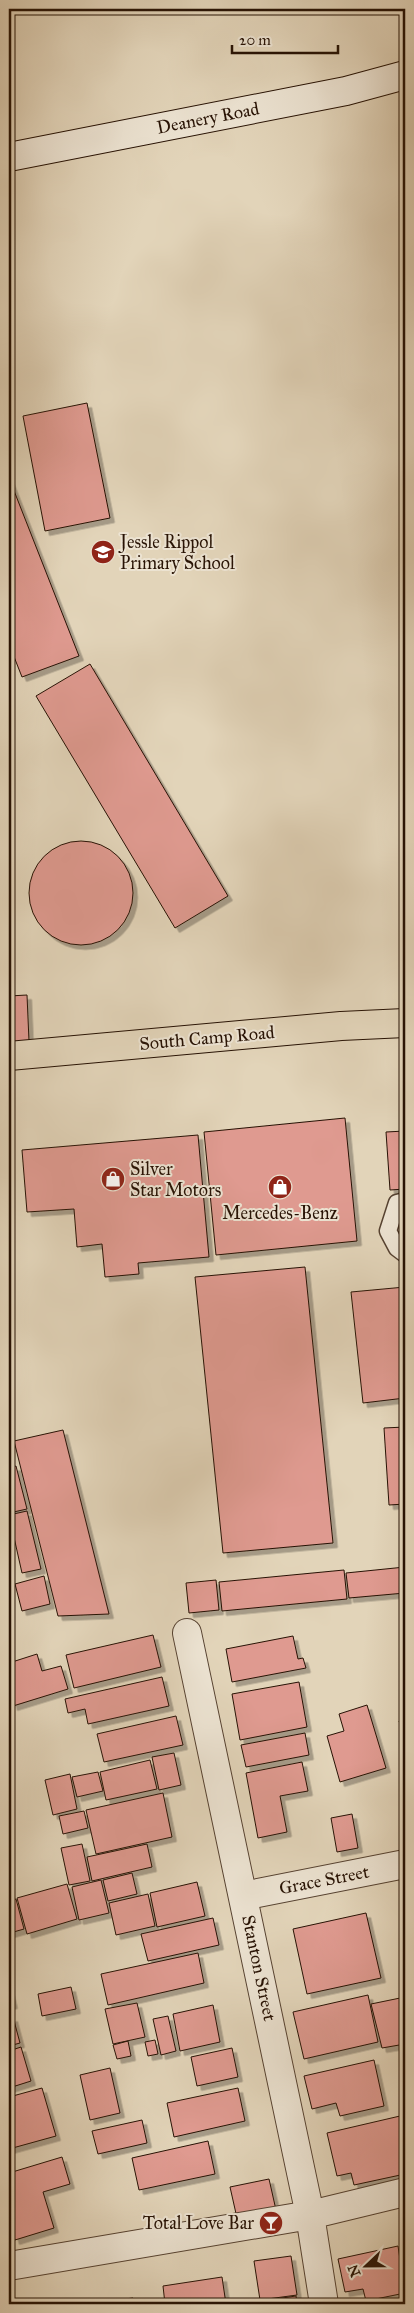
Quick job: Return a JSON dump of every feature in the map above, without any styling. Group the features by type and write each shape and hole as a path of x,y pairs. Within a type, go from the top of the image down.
{"main road":[{"name":"South Camp Road","path":"9,1056 341,1026 405,1023"}],"street":[{"name":"Deanery Road","path":"9,157 346,91 405,75"},
{"name":"Stanton Street","path":"187,1633 310,2214 324,2304"},
{"name":"Grace Street","path":"244,1896 405,1864"},
{"path":"9,2266 310,2214 405,2192"}],"lane":[{"path":"405,1201 397,1203 388,1231 397,1248 405,1254"}],"building":[{"path":"87,403 110,518 45,531 23,416"},
{"path":"9,478 79,656 22,677 9,644"},
{"path":"90,664 228,896 175,928 36,696"},
{"path":"81,841 101,845 118,856 129,873 133,893 129,913 118,930 101,941 81,945 61,941 44,930 33,913 29,893 33,873 44,856 61,845"},
{"path":"27,995 29,1041 9,1042 9,996"},
{"name":"Mercedes-Benz","path":"345,1118 357,1241 216,1255 204,1132"},
{"path":"405,1131 405,1189 390,1190 386,1132"},
{"name":"Silver Star Motors","path":"198,1135 209,1257 138,1263 139,1274 105,1277 102,1244 77,1247 74,1209 27,1212 22,1150"},
{"path":"305,1267 333,1543 223,1553 195,1277"},
{"path":"405,1287 405,1398 363,1403 351,1292"},
{"path":"405,1427 405,1504 389,1505 384,1428"},
{"path":"63,1430 109,1614 58,1616 14,1441"},
{"path":"16,1466 27,1509 9,1513 9,1468"},
{"path":"27,1511 41,1569 22,1573 9,1515"},
{"path":"405,1567 405,1593 349,1598 346,1573"},
{"path":"344,1570 347,1599 222,1611 219,1582"},
{"path":"44,1576 50,1604 22,1611 15,1584"},
{"path":"216,1580 219,1610 189,1613 186,1583"},
{"path":"153,1635 161,1667 74,1688 66,1655"},
{"path":"293,1636 298,1659 303,1658 306,1668 232,1682 226,1649"},
{"path":"37,1654 42,1671 61,1666 68,1689 13,1706 9,1691 9,1663"},
{"path":"162,1677 169,1706 88,1724 85,1709 68,1713 65,1699"},
{"path":"299,1682 307,1727 240,1740 232,1694"},
{"path":"367,1705 386,1768 340,1782 327,1736 344,1731 339,1714"},
{"path":"176,1716 183,1745 104,1762 97,1734"},
{"path":"405,1719 405,1740 399,1721"},
{"path":"305,1733 309,1755 246,1767 241,1745"},
{"path":"174,1753 181,1785 159,1790 152,1757"},
{"path":"150,1760 157,1789 106,1800 100,1772"},
{"path":"302,1762 308,1791 280,1796 287,1832 258,1838 246,1773"},
{"path":"98,1772 103,1791 77,1797 72,1777"},
{"path":"70,1774 77,1809 53,1815 45,1780"},
{"path":"163,1793 172,1837 96,1854 86,1810"},
{"path":"84,1811 88,1828 63,1834 59,1816"},
{"path":"352,1814 358,1848 337,1852 331,1818"},
{"path":"82,1844 90,1881 69,1885 61,1848"},
{"path":"147,1844 152,1867 92,1881 87,1857"},
{"path":"132,1873 137,1894 108,1901 103,1880"},
{"path":"101,1880 109,1913 79,1920 72,1887"},
{"path":"197,1882 205,1916 157,1927 150,1893"},
{"path":"67,1884 77,1919 27,1934 17,1898"},
{"path":"148,1894 155,1926 116,1935 109,1903"},
{"path":"16,1899 24,1929 10,1933 9,1901"},
{"path":"366,1913 381,1978 307,1994 293,1929"},
{"path":"213,1918 219,1945 148,1961 141,1934"},
{"path":"198,1953 204,1983 108,2005 101,1974"},
{"path":"71,1987 76,2009 42,2016 38,1994"},
{"path":"9,1988 13,2004 9,2005"},
{"path":"368,1995 378,2042 304,2059 293,2012"},
{"path":"405,1997 405,2015 400,2017 405,2044 382,2048 371,2004"},
{"path":"137,2003 145,2037 113,2044 105,2009"},
{"path":"213,2005 220,2042 180,2051 173,2014"},
{"path":"168,2016 176,2051 161,2055 153,2019"},
{"path":"13,2017 20,2043 9,2046 9,2018"},
{"path":"155,2040 158,2054 148,2056 145,2042"},
{"path":"128,2041 131,2056 117,2059 113,2045"},
{"path":"21,2047 31,2081 9,2088 9,2051"},
{"path":"232,2048 238,2077 197,2086 191,2057"},
{"path":"374,2060 384,2106 340,2116 336,2103 312,2109 304,2076"},
{"path":"110,2068 120,2113 90,2120 80,2075"},
{"path":"42,2088 56,2136 9,2149 9,2097"},
{"path":"238,2088 245,2121 174,2137 167,2103"},
{"path":"400,2116 405,2141 405,2174 354,2185 351,2173 337,2176 327,2133"},
{"path":"142,2120 147,2143 98,2154 92,2131"},
{"path":"208,2141 215,2174 139,2190 132,2158"},
{"path":"62,2157 70,2184 43,2192 54,2228 15,2240 9,2219 9,2173"},
{"path":"269,2179 276,2210 237,2218 230,2187"},
{"path":"398,2246 405,2293 366,2301 363,2289 345,2292 338,2259"},
{"path":"291,2256 297,2295 260,2300 254,2261"},
{"path":"222,2277 226,2304 165,2304 163,2286"},
{"path":"296,2296 297,2304 262,2304 262,2301"},
{"path":"133,2298 134,2304 108,2304 108,2301"}],"place":[{"name":"Jessle Rippol Primary School","path":"103,552"},
{"name":"Silver Star Motors","path":"113,1179"},
{"name":"Mercedes-Benz","path":"280,1187"},
{"name":"Total Love Bar","path":"271,2223"}]}
